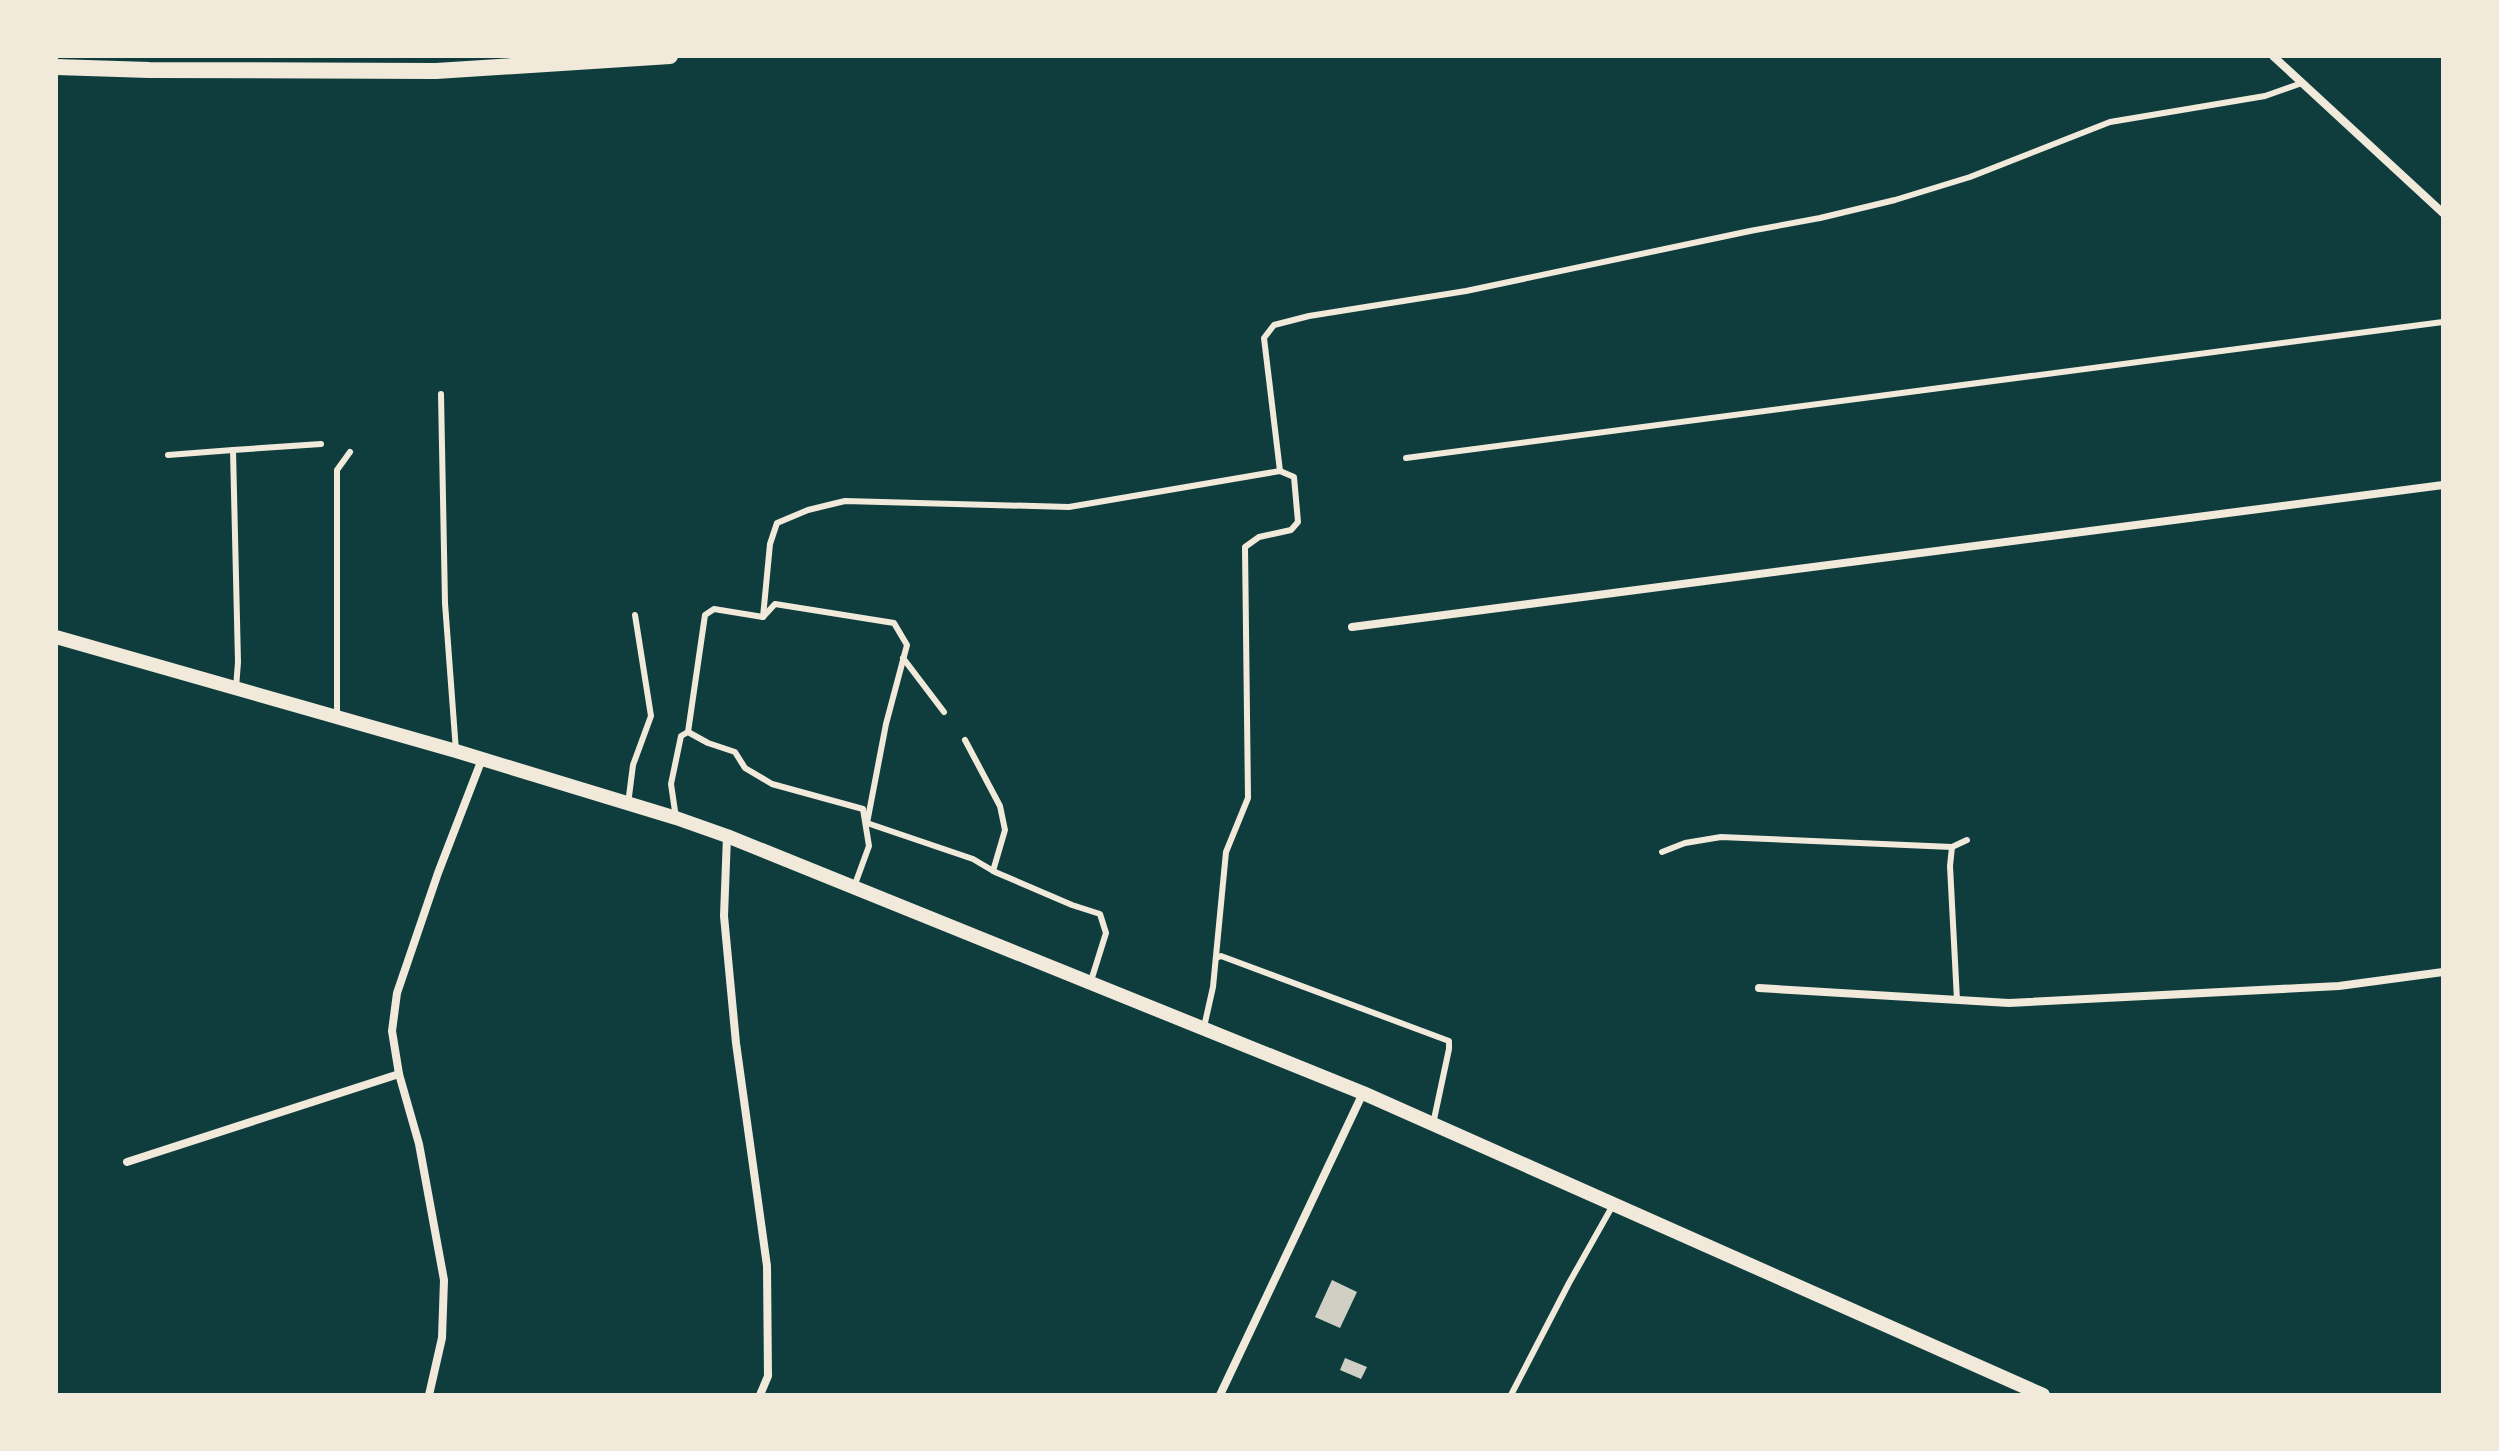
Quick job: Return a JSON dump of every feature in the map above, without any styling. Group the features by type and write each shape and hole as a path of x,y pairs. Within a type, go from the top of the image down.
{"main road":[{"path":"56,67 436,71 670,56"}],"street":[{"path":"2273,56 2443,213"},
{"path":"1352,627 2443,485"},
{"path":"56,637 456,751 727,836 1363,1093 2043,1395"},
{"path":"429,1395 442,1338 444,1280 419,1144 399,1074 392,1031 397,993 438,873 482,759"},
{"path":"727,836 724,916 736,1043 767,1266 768,1376 760,1395"},
{"path":"1759,988 2009,1003 2339,986 2443,972"},
{"path":"127,1162 399,1074"},
{"path":"1220,1395 1363,1093"}],"lane":[{"path":"1280,471 1264,338 1274,325 1309,316 1466,291 1820,218 1895,200 1970,177 2110,122 2265,96 2302,83"},
{"path":"1406,458 2443,322"},
{"path":"441,394 445,603 456,751"},
{"path":"168,455 321,444"},
{"path":"233,450 236,688"},
{"path":"337,717 337,470 350,452"},
{"path":"763,617 770,544 777,523 808,510 845,501 1069,507 1280,471 1294,477 1298,522 1291,530 1259,537 1245,547 1248,798 1226,852 1213,987 1204,1029"},
{"path":"763,617 775,604 894,623 907,645 886,724 867,823"},
{"path":"688,732 705,615 714,609 763,617"},
{"path":"628,804 633,765 651,716 635,615"},
{"path":"903,658 944,712"},
{"path":"676,818 671,784 681,736 688,732"},
{"path":"688,732 735,752 745,768 772,784 863,809 869,846 854,888"},
{"path":"965,740 1000,806 1005,830 993,871"},
{"path":"867,823 973,859 993,871 1100,914 1106,933 1090,984"},
{"path":"1662,852 1685,843 1721,837 1952,847 1967,840"},
{"path":"1952,847 1950,866 1957,1000"},
{"path":"1216,958 1221,956 1449,1041 1433,1124"},
{"path":"1511,1395 1613,1205"}],"building":[{"path":"1332,1280 1357,1292 1340,1328 1315,1317"},
{"path":"1345,1358 1367,1367 1361,1379 1340,1370"}]}
